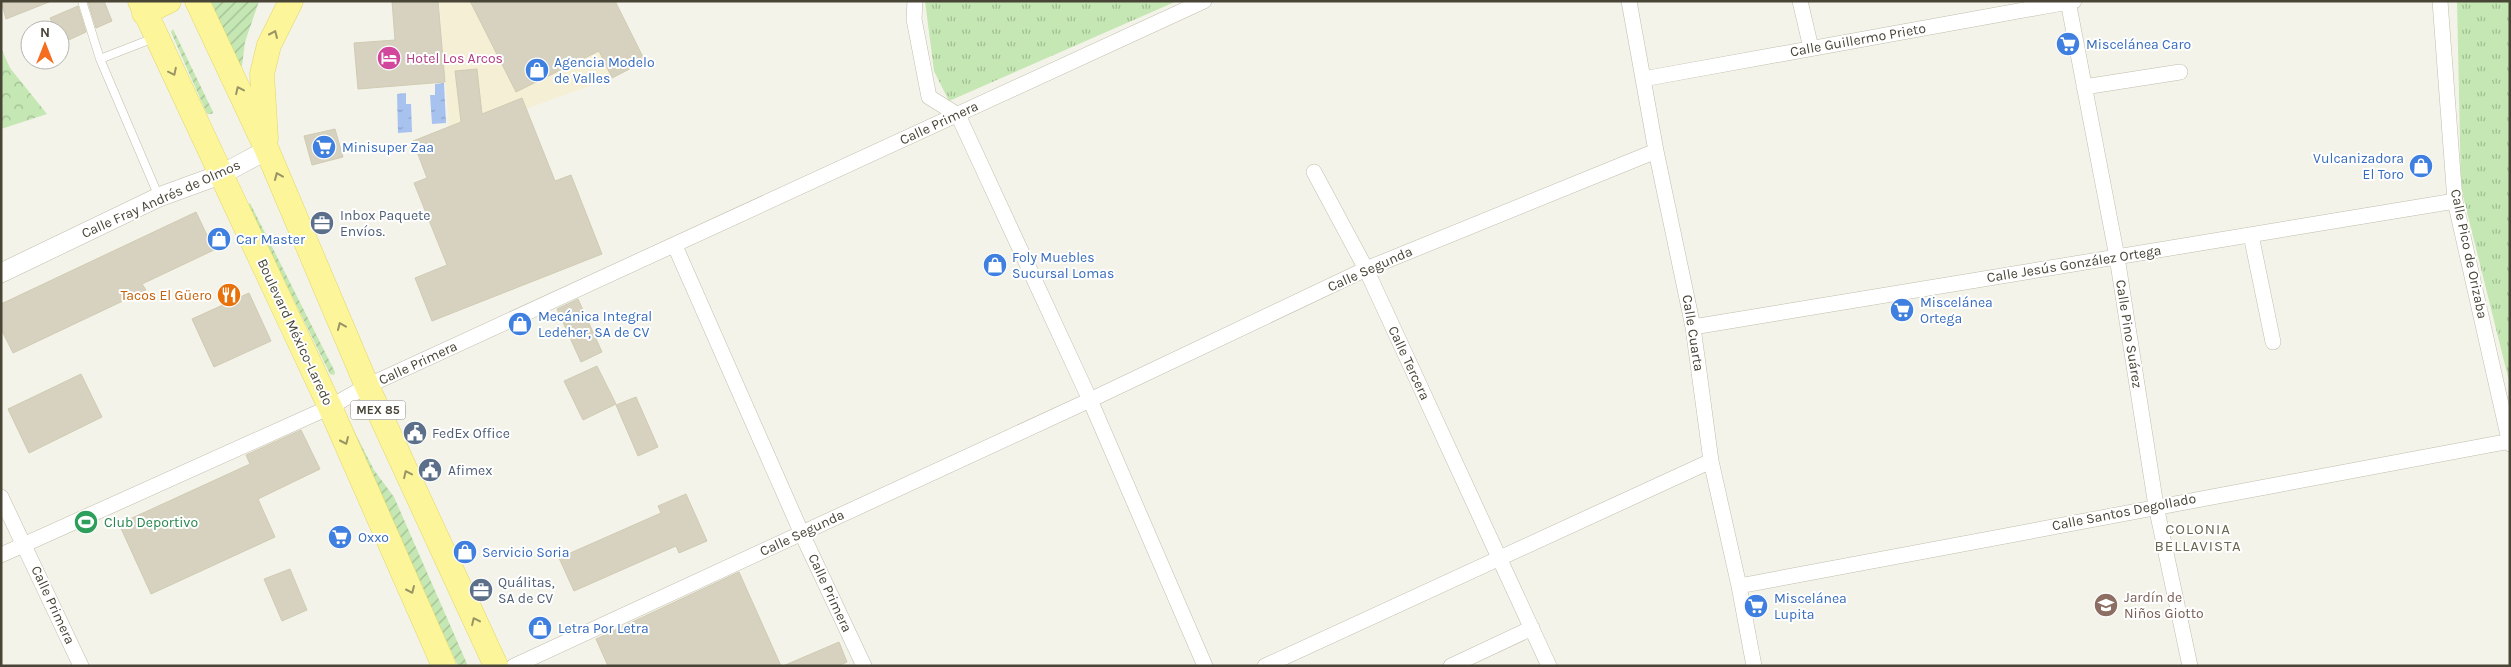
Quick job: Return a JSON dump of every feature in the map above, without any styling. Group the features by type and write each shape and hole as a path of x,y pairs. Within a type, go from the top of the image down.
{"main road":[{"path":"142,7 169,1"},
{"name":"MEX 85","path":"197,1 267,150 367,386 496,666"},
{"path":"267,150 262,74 269,45 291,1"},
{"name":"Boulevard México-Laredo","path":"142,7 330,407 444,666"}],"street":[{"path":"916,1 914,19 930,97 958,115 1090,400 1205,666"},
{"name":"Calle Primera","path":"1,555 330,407 367,386 675,246 1204,1"},
{"name":"Calle Cuarta","path":"1629,1 1656,151 1693,327 1711,461 1739,586 1754,666"},
{"path":"1800,1 1811,48"},
{"name":"Calle Pico de Orizaba","path":"2440,1 2455,202 2510,442"},
{"name":"Calle Guillermo Prieto","path":"1643,79 2070,2"},
{"name":"Calle Pino Suárez","path":"2070,2 2084,87 2117,257 2156,506 2190,666"},
{"path":"2084,87 2180,72"},
{"name":"Calle Fray Andrés de Olmos","path":"1,273 159,197 222,174 267,150"},
{"name":"Calle Segunda","path":"514,666 1090,400 1366,269 1656,151"},
{"name":"Calle Tercera","path":"1314,172 1366,269 1549,666"},
{"name":"Calle Jesús González Ortega","path":"1693,327 2455,202"},
{"path":"2251,235 2274,342"},
{"name":"Calle Primera","path":"675,246 802,534 864,666"},
{"name":"Calle Santos Degollado","path":"1739,586 2156,506 2510,442"},
{"path":"1265,666 1711,461"},
{"name":"Calle Primera","path":"1,497 25,544 81,666"},
{"path":"1451,666 1532,628"}],"lane":[{"path":"82,1 100,60 159,197"},
{"path":"100,60 156,37"}],"shaded area":[{"name":"Agencia Modelo de Valles","path":"439,1 619,1 617,5 645,61 612,78 450,136"}],"green space":[{"path":"210,1 259,1 245,42 242,66 239,65"},
{"path":"925,1 1177,1 949,101 934,71"},
{"path":"2457,1 2510,1 2510,385 2461,188"},
{"path":"173,29 213,112 212,114 207,114 171,32"},
{"path":"1,48 10,68 47,114 1,129"},
{"path":"250,203 335,372 334,375 330,374 248,206"},
{"path":"345,421 349,421 374,470 394,497 468,666 458,666"}],"water":[{"path":"444,83 446,123 432,124 430,95 435,95 435,84"},
{"path":"406,93 406,104 411,104 412,132 398,133 397,94"}],"building":[{"path":"1,1 49,1 49,2 6,19"},
{"path":"104,1 112,21 96,28 88,2"},
{"path":"392,1 438,1 445,82 358,89 354,43 395,40"},
{"path":"470,1 615,1 645,61 612,78 599,51 516,92"},
{"path":"78,6 86,32 70,39 70,20 51,20 50,18"},
{"path":"477,69 482,114 522,98 555,181 571,175 602,254 432,321 415,278 447,265 414,183 427,178 413,141 461,122 455,71"},
{"name":"Minisuper Zaa","path":"335,129 343,157 312,165 304,136"},
{"path":"196,212 214,250 142,284 146,290 13,353 1,329 1,304"},
{"path":"249,293 271,341 214,367 192,319"},
{"path":"578,299 602,352 581,362 557,309"},
{"path":"597,366 616,404 583,420 564,381"},
{"path":"81,374 102,417 29,453 8,409"},
{"path":"636,397 658,447 638,456 616,405"},
{"path":"301,430 320,469 258,499 275,537 151,594 119,524 250,464 246,455"},
{"path":"686,494 707,541 679,553 676,546 574,591 559,558 661,513 658,506"},
{"path":"290,569 307,610 282,621 264,579"},
{"path":"739,572 781,666 608,666 596,639"},
{"path":"839,642 847,662 838,666 783,666"}],"place":[{"name":"Miscelánea Caro","path":"2068,44"},
{"name":"Hotel Los Arcos","path":"389,58"},
{"name":"Agencia Modelo de Valles","path":"537,70"},
{"name":"Minisuper Zaa","path":"324,147"},
{"name":"Vulcanizadora El Toro","path":"2421,166"},
{"name":"Inbox Paquete Envíos.","path":"322,223"},
{"name":"Car Master","path":"219,239"},
{"name":"Foly Muebles Sucursal Lomas","path":"995,265"},
{"name":"Tacos El Güero","path":"229,295"},
{"name":"Miscelánea Ortega","path":"1902,310"},
{"name":"Mecánica Integral Ledeher, SA de CV","path":"520,324"},
{"name":"FedEx Office","path":"415,433"},
{"name":"Afimex","path":"430,470"},
{"name":"Club Deportivo","path":"86,522"},
{"name":"Oxxo","path":"340,537"},
{"name":"Servicio Soria","path":"465,552"},
{"name":"Quálitas, SA de CV","path":"481,590"},
{"name":"Jardín de Niños Giotto","path":"2106,605"},
{"name":"Miscelánea Lupita","path":"1756,606"},
{"name":"Letra Por Letra","path":"540,628"}],"district":[{"name":"COLONIA BELLAVISTA","path":"2198,538"}]}
